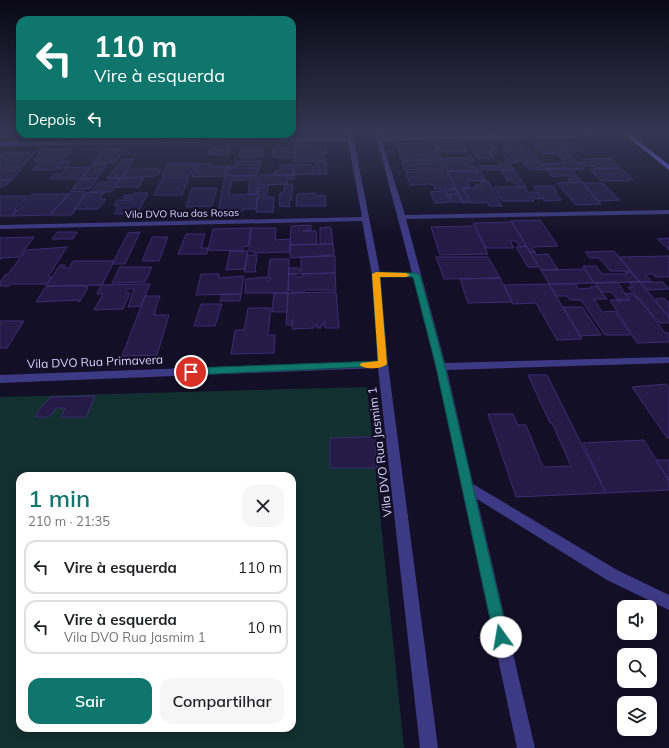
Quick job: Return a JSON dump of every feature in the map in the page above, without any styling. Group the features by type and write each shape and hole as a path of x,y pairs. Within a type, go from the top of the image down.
{"street":[{"name":"Vila DVO Rua Jasmim 1","path":"356,166 376,274 383,364 429,748"},
{"path":"387,166 402,217 441,367 526,748"},
{"path":"402,217 669,212"},
{"name":"Vila DVO Rua das Rosas","path":"0,226 365,219"},
{"path":"376,274 416,275"},
{"path":"441,367 669,360"},
{"name":"Vila DVO Rua Primavera","path":"0,379 383,364"},
{"path":"468,487 612,576 669,603"}],"green space":[{"path":"367,387 404,748 0,748 0,397"}],"building":[{"path":"0,166 22,166 20,168 0,168"},
{"path":"36,166 58,166 55,170 32,170"},
{"path":"58,166 67,166 65,168 56,168"},
{"path":"91,166 106,166 97,178 81,179"},
{"path":"117,166 130,166 122,178 107,178"},
{"path":"167,166 194,166 191,175 162,175"},
{"path":"196,166 228,166 225,176 192,177 194,172 197,172 198,170 194,170"},
{"path":"260,166 257,175 225,176 227,167"},
{"path":"280,166 294,166 294,175 274,175 274,171 280,171"},
{"path":"294,166 312,166 313,174 294,175"},
{"path":"316,166 326,166 327,174 314,174 314,170 317,170"},
{"path":"404,166 443,166 444,169 405,170"},
{"path":"445,166 476,166 479,170 448,171"},
{"path":"479,166 511,166 514,170 482,170"},
{"path":"526,166 543,166 546,169 529,170"},
{"path":"543,166 581,166 584,169 546,169"},
{"path":"582,166 619,166 621,168 598,168 595,166"},
{"path":"90,167 81,179 50,179 55,174 61,174 66,168"},
{"path":"621,168 633,179 627,179 630,181 601,181 589,169"},
{"path":"127,169 161,169 157,176 122,178"},
{"path":"546,169 571,169 582,182 571,183 568,179 570,179 568,175 553,177"},
{"path":"0,170 21,170 12,180 0,180"},
{"path":"514,170 526,187 517,187 513,181 508,181 501,171"},
{"path":"447,171 481,172 486,181 467,181 470,188 462,188 470,202 463,203"},
{"path":"447,171 456,189 435,189 432,184 410,185 406,172"},
{"path":"260,175 294,175 294,179 287,179 287,184 259,185"},
{"path":"225,176 248,176 247,180 232,181 229,195 258,194 256,209 218,212"},
{"path":"250,176 258,176 258,194 248,195"},
{"path":"163,177 189,177 182,195 154,195"},
{"path":"98,178 90,189 72,189 80,180"},
{"path":"111,178 121,178 111,192 91,192 99,182 109,182"},
{"path":"121,178 144,178 139,187 114,187"},
{"path":"2,180 12,180 5,186 0,187 0,182"},
{"path":"480,181 488,181 502,206 489,206 487,202 470,203 463,188 476,188 475,185 482,185"},
{"path":"582,182 601,204 576,205 557,183"},
{"path":"583,183 602,183 620,200 598,201"},
{"path":"285,184 293,184 291,200 289,200 290,207 279,206 280,193 283,193"},
{"path":"268,186 267,195 258,195 258,188"},
{"path":"533,186 553,186 557,191 554,191 561,200 544,201 543,198 535,199 530,192 539,194"},
{"path":"494,187 525,187 534,201 502,201"},
{"path":"192,188 217,188 212,206 186,207"},
{"path":"456,189 459,194 447,195 445,190"},
{"path":"71,191 86,192 73,213 71,215 50,215"},
{"path":"445,191 451,202 435,203 430,192"},
{"path":"88,192 104,193 99,199 106,199 98,209 74,209"},
{"path":"134,193 148,193 137,214 128,214 129,212 125,212 123,214 114,214 119,206 114,206 117,200 131,200 132,198 123,198 125,195 134,195"},
{"path":"315,193 315,196 325,195 326,206 296,206 297,194"},
{"path":"32,194 69,194 50,215 12,216"},
{"path":"459,194 463,202 452,202 449,195"},
{"path":"0,196 28,196 14,210 17,210 12,216 0,216"},
{"path":"257,197 274,197 273,212 256,212"},
{"path":"540,220 558,246 532,247 535,252 530,252 511,221"},
{"path":"512,222 526,246 520,247 516,241 510,241 514,248 486,248 473,223"},
{"path":"311,225 311,230 303,231 316,231 317,244 290,245 291,226"},
{"path":"475,226 488,254 440,255 431,227"},
{"path":"331,227 333,244 320,244 320,228"},
{"path":"251,228 248,246 243,247 243,251 208,250 213,229"},
{"path":"251,228 276,228 275,240 290,239 290,252 253,253 254,251 249,251"},
{"path":"57,232 77,232 73,239 52,239"},
{"path":"140,232 125,264 112,264 128,233"},
{"path":"186,234 205,234 201,248 208,248 207,254 178,254"},
{"path":"34,237 19,257 2,258 0,260 0,238"},
{"path":"152,237 168,237 159,261 142,261"},
{"path":"669,238 669,250 657,239"},
{"path":"333,244 334,255 290,258 290,245"},
{"path":"526,246 539,267 528,267 516,247"},
{"path":"67,247 48,277 52,277 47,284 11,284 9,286 0,286 0,282 26,250"},
{"path":"230,251 248,251 245,269 226,270"},
{"path":"614,251 631,271 610,271 599,258 590,258 585,252"},
{"path":"530,252 535,252 536,255 548,254 558,270 541,270"},
{"path":"247,255 257,255 255,272 244,272"},
{"path":"335,256 335,273 289,274 289,268 299,268 299,271 301,271 301,257"},
{"path":"669,256 669,277 656,277 652,274 645,274 652,282 640,282 619,257"},
{"path":"436,257 488,257 500,278 444,279"},
{"path":"270,259 289,259 288,293 245,293 246,279 267,277 267,281 270,281 271,278 268,278"},
{"path":"73,261 114,261 102,285 46,286 60,265 65,265 63,268 69,268"},
{"path":"583,266 596,266 602,274 627,274 625,272 631,272 639,282 594,283"},
{"path":"120,267 152,267 145,282 112,283"},
{"path":"585,269 594,283 549,284 541,270"},
{"path":"335,273 336,290 304,290 304,292 292,293 292,290 288,290 289,274 296,274 296,277 303,277 302,274"},
{"path":"201,274 219,274 219,278 244,276 241,294 196,295"},
{"path":"500,278 512,302 468,303 460,279"},
{"path":"617,282 630,300 618,300 611,292 601,292 595,283"},
{"path":"629,282 640,282 669,317 669,323 660,323 628,287 633,287"},
{"path":"640,282 663,282 669,289 646,290"},
{"path":"150,284 141,306 128,307 134,289 127,289 126,293 130,293 123,309 94,310 103,294 97,294 101,285"},
{"path":"549,284 582,339 557,340 536,303 513,304 504,285"},
{"path":"549,284 576,284 578,289 597,286 607,299 594,299 602,312 615,311 631,335 605,335 581,300 570,300 567,296 556,296"},
{"path":"46,286 88,286 88,288 78,302 79,300 36,302"},
{"path":"336,292 339,328 325,328 324,321 324,325 321,325 321,328 317,328 317,325 314,325 314,328 292,329 293,319 292,325 286,325 288,293"},
{"path":"274,293 288,293 287,312 272,311"},
{"path":"631,293 642,302 665,333 669,333 669,342 637,343 610,300 617,300 620,303 618,300 630,300 626,294"},
{"path":"222,294 241,294 240,301 220,301"},
{"path":"145,296 160,296 154,315 169,315 157,355 122,356"},
{"path":"664,298 667,302 669,302 669,317 656,302 656,299"},
{"path":"201,304 222,304 215,326 194,326"},
{"path":"563,307 582,307 601,335 580,336"},
{"path":"248,308 271,308 268,335 275,335 274,353 231,354 235,330 244,330"},
{"path":"0,321 24,321 7,348 0,348"},
{"path":"528,375 547,375 606,493 516,497 488,414 513,414 518,425 526,425 543,467 571,466"},
{"path":"666,384 669,388 669,438 667,438 632,387"},
{"path":"95,396 86,417 61,417 65,408 56,408 48,417 35,417 41,407 51,397"},
{"path":"375,437 377,468 330,468 330,438"},
{"path":"644,440 669,481 669,490 606,493 583,443"},
{"path":"656,460 669,460 669,481"}],"slow traffic":[{"path":"364,365 383,364 376,274 406,275"}],"route":[{"path":"191,372 383,364 376,274 416,275 441,367 501,637"}]}
